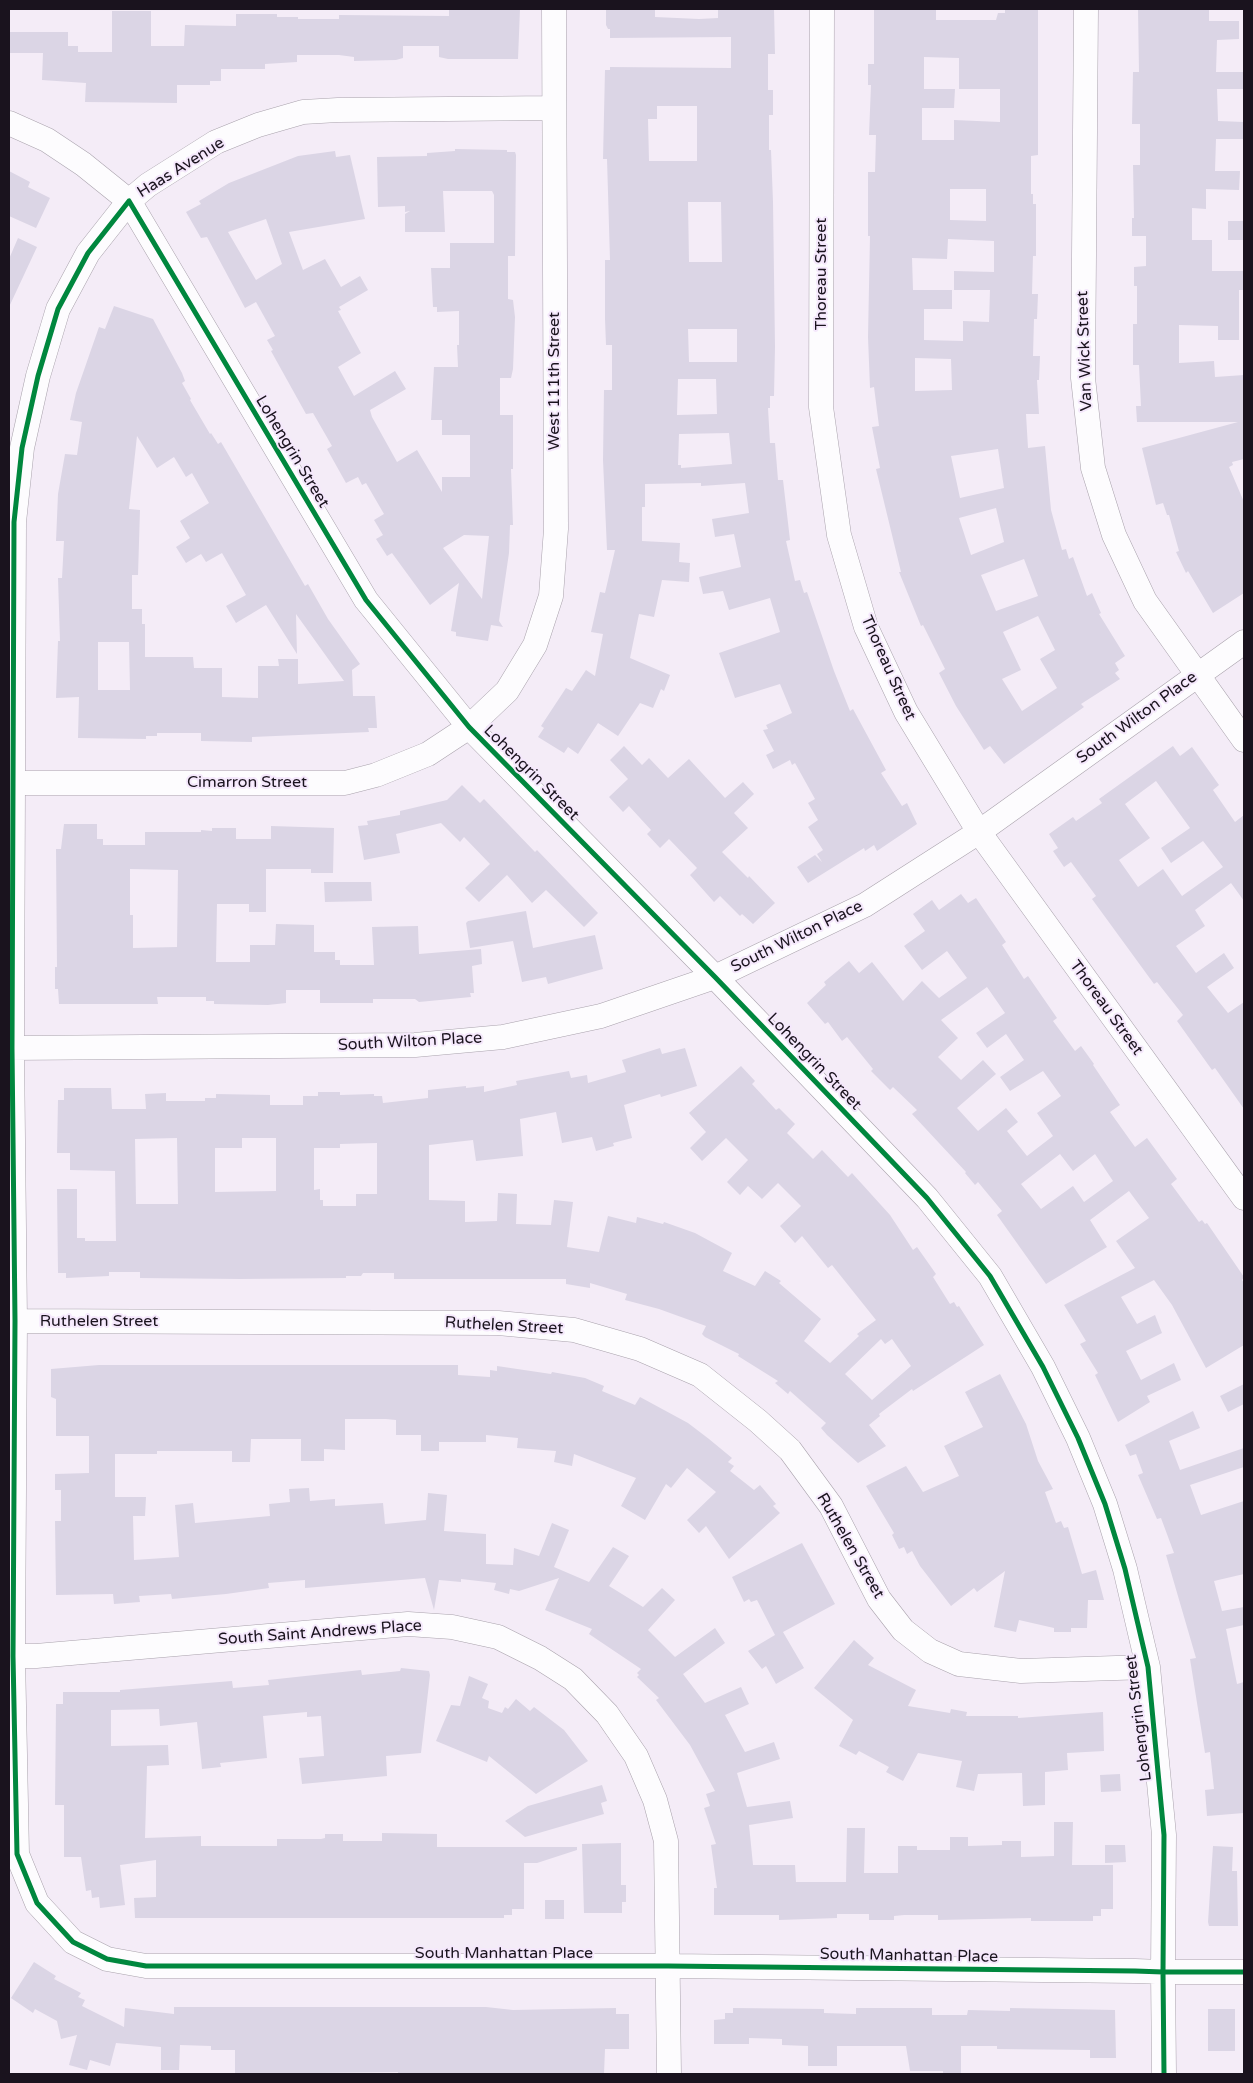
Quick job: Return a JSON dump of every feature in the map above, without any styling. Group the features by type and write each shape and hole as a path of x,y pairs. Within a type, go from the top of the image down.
{"street":[{"name":"West 111th Street","path":"468,727 507,692 535,644 551,596 556,530 554,9"},
{"name":"Thoreau Street","path":"822,9 822,407 839,535 866,627 906,712 979,832 1244,1198"},
{"name":"Van Wick Street","path":"1086,9 1083,378 1093,468 1114,536 1145,601 1244,740"},
{"name":"Haas Avenue","path":"9,123 47,140 83,164 129,201 148,185 216,142 258,125 303,112 554,108"},
{"name":"Lohengrin Street","path":"129,201 366,600 468,727 715,977 927,1198 990,1276 1043,1367 1078,1438 1105,1504 1125,1570 1148,1666 1164,1835 1164,2074"},
{"name":"South Manhattan Place","path":"129,201 88,253 58,309 38,376 22,448 14,522 10,1048 15,1321 11,1656 17,1854 37,1903 73,1942 107,1959 146,1966 668,1966 1244,1972"},
{"name":"South Wilton Place","path":"10,1048 415,1045 502,1037 601,1016 715,977 865,905 979,832 1244,642"},
{"name":"Cimarron Street","path":"12,783 345,783 376,775 428,754 468,727"},
{"name":"Ruthelen Street","path":"15,1321 498,1322 574,1330 640,1348 700,1376 758,1421 790,1450 831,1506 879,1599 903,1630 930,1651 960,1664 1021,1671 1148,1666"},
{"name":"South Saint Andrews Place","path":"11,1656 46,1655 408,1624 452,1627 506,1641 540,1658 573,1678 607,1714 636,1756 655,1800 666,1841 668,1966"},
{"path":"668,1966 669,2074"}],"building":[{"path":"449,9 520,9 518,59 448,59 439,57 439,46 403,46 403,58 396,60 354,61 354,57 339,55 297,55 297,62 265,64 265,69 221,69 221,81 210,81 210,85 177,85 177,103 85,102 86,83 42,80 43,53 9,53 9,32 68,32 68,46 78,46 78,52 112,52 112,11 151,11 151,46 184,46 185,25 236,26 236,14 277,14 277,17 298,17 298,19 339,19 339,15 449,16"},
{"path":"606,9 655,9 655,17 699,19 718,18 718,9 774,9 775,54 768,54 768,90 773,90 773,115 769,115 769,150 771,150 773,202 775,347 774,396 770,396 770,408 768,408 770,443 775,443 778,480 783,480 790,540 786,541 795,581 800,580 804,593 807,592 850,711 853,709 886,770 881,773 902,806 907,803 917,824 877,851 874,845 865,851 864,848 808,883 797,867 815,855 822,862 817,854 823,850 808,827 818,820 808,803 815,799 795,763 792,765 790,760 773,769 766,755 774,751 763,730 768,729 766,725 792,713 780,684 735,698 719,653 780,632 770,598 729,610 723,591 703,594 699,577 741,567 734,534 715,537 712,519 749,513 745,483 701,486 701,483 645,484 645,507 642,507 642,541 680,543 679,562 690,563 689,582 662,580 654,617 639,614 630,658 670,675 664,691 661,689 653,708 640,703 618,736 598,723 578,754 568,747 564,753 538,737 544,728 541,726 566,688 572,691 586,670 595,676 603,634 591,632 600,592 605,593 615,550 607,550 603,460 604,390 612,390 612,345 606,345 605,319 605,260 610,260 607,159 603,159 605,70 610,70 610,67 731,68 731,37 610,38 610,29 606,25","holes":["657,106 697,106 697,161 649,161 648,119 657,119","688,202 721,202 722,262 689,262","688,329 737,329 737,362 689,362","678,379 716,379 717,414 677,415","729,433 732,464 681,468 681,465 678,465 679,434"]},
{"path":"874,9 936,9 936,20 996,20 998,13 1005,13 1005,9 1038,9 1038,155 1031,156 1031,194 1033,194 1033,204 1036,204 1036,256 1033,256 1032,294 1038,294 1037,319 1034,319 1033,356 1040,356 1039,380 1037,380 1039,414 1026,414 1028,448 1045,446 1051,510 1062,550 1066,549 1069,559 1073,557 1087,596 1092,593 1101,613 1099,614 1125,656 1115,663 1119,670 1115,673 1120,679 1081,704 1084,707 1004,764 990,746 984,750 956,706 939,673 945,669 923,625 921,626 899,572 901,572 876,469 880,468 872,427 879,426 874,387 870,388 868,337 870,236 868,236 868,172 875,172 876,135 869,135 871,85 868,85 868,64 874,64","holes":["924,57 959,58 959,89 1000,89 1000,122 954,120 954,140 922,140 922,108 954,108 955,89 924,89","950,189 986,189 986,221 950,220","948,239 994,241 994,272 954,271 954,290 990,290 989,322 963,321 963,341 924,340 924,309 952,309 952,290 913,290 912,258 947,259","915,358 951,359 952,390 915,391","998,449 1004,488 960,498 951,456","996,508 1004,542 971,555 959,518","1024,559 1038,596 996,611 981,575","1038,616 1055,650 1040,659 1057,688 1022,711 1002,679 1021,670 1003,632"]},
{"path":"1138,9 1209,9 1209,21 1239,21 1239,39 1217,40 1216,72 1244,72 1244,89 1217,89 1218,121 1244,122 1243,139 1216,139 1215,171 1240,171 1239,190 1206,189 1206,209 1192,208 1192,240 1212,240 1212,271 1244,271 1244,290 1239,290 1239,340 1218,340 1218,326 1179,325 1179,363 1214,361 1215,377 1244,375 1244,459 1232,462 1233,465 1229,467 1244,502 1244,593 1213,613 1188,571 1186,573 1176,552 1179,551 1169,515 1167,515 1163,503 1156,505 1142,448 1238,422 1137,422 1136,406 1141,406 1139,365 1133,365 1133,324 1137,324 1137,286 1134,286 1134,267 1146,266 1146,236 1132,236 1132,218 1134,218 1133,165 1140,165 1140,124 1132,124 1133,72 1139,72"},
{"path":"455,149 507,150 507,152 515,152 516,155 515,256 508,256 508,299 513,300 515,317 513,369 511,378 500,378 500,415 513,415 513,469 511,469 513,525 510,525 509,553 499,621 503,627 491,625 488,641 456,636 456,632 451,631 459,583 430,605 392,553 387,556 376,539 383,535 374,520 384,514 366,483 362,485 358,477 346,483 327,449 332,446 313,413 306,414 271,351 273,350 267,340 275,336 256,302 245,308 207,237 201,238 186,212 201,204 199,201 229,183 298,156 335,151 336,157 350,155 365,219 289,232 303,270 325,259 341,287 360,276 368,290 339,307 341,310 338,311 361,353 338,367 354,396 395,371 406,389 370,410 372,417 397,462 417,450 442,492 442,477 470,477 470,435 442,435 442,420 431,420 434,367 458,367 459,311 437,312 437,307 433,307 431,268 450,268 450,243 494,243 494,195 492,191 443,191 445,232 405,232 405,214 410,211 405,212 405,206 378,207 377,157 427,156 427,153 455,151","holes":["266,219 282,264 256,280 228,232","464,535 489,536 482,599 443,548"]},
{"path":"9,171 30,182 28,187 50,198 36,228 9,216"},
{"path":"1228,221 1244,221 1244,240 1228,240"},
{"path":"18,238 37,247 9,307 9,259"},
{"path":"114,306 153,319 182,373 185,381 182,383 190,400 210,434 218,444 221,442 305,586 308,584 328,619 360,664 352,670 353,696 375,696 377,728 368,728 369,732 252,737 252,742 201,741 201,733 157,733 157,736 146,736 146,739 78,738 79,697 56,698 58,641 60,641 58,578 62,578 64,541 56,541 58,494 65,454 77,455 82,422 70,420 76,393 99,327 105,329","holes":["137,436 157,468 174,457 186,477 192,473 209,503 180,521 190,538 176,547 186,563 201,554 206,562 222,553 246,595 226,606 236,623 266,605 297,654 296,614 344,681 298,684 298,659 278,659 279,666 258,666 258,698 222,697 222,668 194,668 193,657 145,657 145,624 142,624 142,609 132,609 132,575 138,575 140,510 129,509","98,642 129,642 130,690 98,690"]},
{"path":"624,746 642,765 649,758 668,778 689,759 725,798 743,782 754,794 734,813 748,828 722,852 775,903 753,924 742,914 740,916 720,896 714,902 690,875 697,868 669,839 660,848 647,834 651,830 629,806 623,812 609,797 628,779 610,760"},
{"path":"1173,746 1180,756 1192,747 1219,785 1213,790 1235,822 1244,815 1244,901 1231,883 1195,910 1205,926 1176,946 1196,973 1224,953 1234,968 1207,987 1228,1013 1244,1002 1244,1109 1215,1068 1212,1070 1177,1021 1183,1015 1157,982 1154,984 1092,899 1096,896 1071,862 1064,867 1053,851 1058,848 1049,834 1073,817 1076,821 1102,803 1099,799","holes":["1156,781 1190,828 1161,848 1171,863 1203,841 1223,867 1182,896 1163,869 1138,887 1119,860 1150,838 1125,804"]},
{"path":"462,785 480,803 484,799 598,913 584,927 546,890 532,903 507,875 479,902 465,888 490,864 464,837 460,842 441,823 396,834 400,853 364,860 358,826 368,825 367,821 400,815 400,811 447,800"},
{"path":"64,824 97,824 97,839 103,839 103,845 145,845 145,832 201,832 201,830 212,831 212,828 236,828 236,839 271,839 271,826 334,828 333,873 311,873 311,869 266,869 266,912 249,912 249,904 217,904 216,962 250,962 250,945 275,945 276,924 314,925 314,952 335,952 335,960 340,960 340,965 374,965 372,927 418,926 419,954 481,949 482,964 472,966 474,993 470,993 471,997 419,1002 415,999 373,999 373,1003 320,1003 320,990 286,990 286,1003 268,1005 214,1004 214,1001 206,1001 206,997 157,997 158,1004 59,1004 58,989 55,989 55,967 57,967 56,849 61,849","holes":["130,869 178,870 177,947 133,948 133,915 130,915"]},
{"path":"324,882 371,882 372,901 325,902"},
{"path":"961,894 968,903 976,898 1006,942 1002,945 1024,979 1028,976 1057,1018 1053,1021 1075,1051 1081,1046 1120,1105 1110,1112 1135,1147 1147,1138 1177,1179 1171,1184 1199,1222 1202,1220 1205,1224 1207,1223 1244,1277 1242,1280 1244,1283 1244,1345 1206,1368 1172,1305 1154,1280 1121,1297 1137,1324 1155,1315 1162,1333 1126,1351 1141,1380 1174,1363 1181,1380 1147,1396 1150,1402 1118,1422 1095,1375 1098,1373 1080,1344 1086,1341 1064,1305 1135,1268 1116,1241 1149,1218 1129,1191 1090,1220 1107,1247 1046,1284 997,1215 1002,1211 978,1182 975,1185 966,1172 912,1114 917,1110 893,1087 890,1090 871,1071 873,1069 847,1037 842,1041 828,1022 825,1024 807,1003 826,985 824,982 849,961 859,973 872,962 903,1001 922,981 939,998 967,978 947,951 922,970 904,946 925,931 913,914 932,900 939,910","holes":["987,987 1005,1013 976,1033 987,1048 1006,1034 1024,1060 1000,1077 1010,1091 1043,1071 1061,1096 1037,1113 1053,1136 1027,1156 1007,1131 1018,1122 1006,1108 978,1131 957,1108 996,1074 983,1060 961,1080 938,1057 958,1038 941,1020","1060,1154 1073,1171 1095,1154 1113,1181 1084,1202 1073,1186 1041,1209 1021,1184"]},
{"path":"526,911 533,948 595,935 603,969 548,984 546,977 522,982 513,941 470,948 466,923 468,921"},
{"path":"660,1048 662,1054 685,1048 697,1086 661,1097 660,1094 624,1105 632,1138 613,1143 614,1146 596,1151 592,1137 562,1143 556,1112 520,1119 523,1156 476,1161 473,1140 429,1145 429,1200 465,1201 465,1222 497,1221 498,1193 517,1194 516,1224 551,1225 554,1200 573,1202 567,1247 599,1252 608,1216 636,1223 637,1217 663,1224 664,1222 695,1233 732,1253 723,1271 755,1286 765,1271 781,1281 779,1283 821,1319 804,1341 830,1363 859,1336 857,1334 876,1320 832,1265 828,1268 802,1236 795,1243 780,1226 801,1206 778,1183 762,1199 748,1186 740,1195 727,1182 748,1160 726,1138 702,1161 690,1148 706,1132 689,1113 741,1066 755,1081 752,1084 776,1110 779,1108 795,1124 787,1133 813,1159 822,1150 848,1177 852,1173 890,1215 913,1250 917,1247 936,1274 933,1277 950,1304 954,1302 957,1307 959,1306 984,1345 913,1391 912,1389 879,1414 880,1416 869,1425 886,1446 858,1463 821,1428 826,1423 790,1391 788,1394 775,1383 778,1381 738,1356 739,1354 705,1337 702,1334 706,1326 659,1309 625,1300 627,1294 590,1283 590,1288 566,1284 566,1279 394,1279 394,1273 363,1273 361,1276 346,1276 346,1278 240,1279 140,1278 140,1272 109,1272 109,1276 66,1278 66,1273 58,1273 57,1189 77,1189 77,1238 85,1238 85,1241 116,1241 115,1171 70,1170 70,1153 57,1153 58,1100 64,1100 64,1088 111,1088 112,1109 146,1109 145,1094 166,1093 166,1101 205,1101 205,1098 216,1098 216,1094 270,1095 270,1105 303,1105 303,1096 318,1096 318,1092 340,1092 340,1095 374,1094 374,1096 382,1096 383,1103 428,1098 428,1090 484,1086 484,1092 517,1085 516,1081 569,1071 571,1078 587,1075 588,1083 626,1072 622,1060","holes":["177,1138 178,1204 136,1204 135,1139","242,1138 276,1138 276,1191 215,1192 215,1148 242,1148","377,1143 377,1194 356,1194 356,1206 323,1206 323,1200 320,1200 320,1189 314,1190 314,1148 340,1148 340,1144","881,1339 885,1344 892,1339 911,1366 872,1400 845,1374"]},
{"path":"99,1365 458,1365 458,1375 490,1377 490,1370 497,1371 497,1366 585,1378 604,1386 602,1391 635,1405 640,1397 688,1423 709,1439 732,1458 728,1462 734,1466 730,1471 754,1490 760,1485 776,1504 773,1506 780,1513 729,1559 706,1526 699,1533 687,1520 716,1492 687,1468 671,1488 666,1484 645,1520 621,1506 636,1478 574,1454 572,1466 554,1462 556,1451 517,1448 518,1438 486,1435 486,1442 439,1442 439,1451 421,1451 421,1435 396,1435 396,1420 345,1419 345,1450 324,1449 324,1461 301,1461 301,1439 251,1439 250,1462 232,1462 232,1451 157,1451 157,1454 115,1454 115,1497 146,1497 145,1516 133,1516 134,1560 179,1557 175,1505 193,1503 195,1523 270,1516 269,1504 290,1502 289,1489 309,1488 310,1501 335,1499 335,1506 383,1503 385,1524 426,1520 428,1493 447,1495 444,1531 486,1534 486,1564 513,1565 514,1548 539,1556 552,1523 569,1530 554,1567 589,1582 613,1547 629,1556 609,1586 643,1607 662,1588 675,1600 648,1630 675,1657 715,1628 725,1643 683,1674 705,1703 741,1687 749,1704 725,1715 745,1752 774,1742 780,1759 737,1773 747,1807 790,1801 793,1818 749,1825 753,1865 795,1865 796,1882 846,1882 847,1828 865,1828 864,1873 898,1873 898,1846 917,1846 917,1850 950,1850 950,1837 968,1837 968,1846 1002,1845 1002,1841 1021,1841 1021,1857 1054,1856 1054,1822 1073,1822 1072,1865 1113,1865 1113,1909 1101,1909 1101,1916 1093,1916 1093,1921 1031,1921 1031,1918 938,1920 938,1915 904,1915 894,1916 894,1920 869,1920 869,1914 837,1914 837,1918 779,1920 779,1915 714,1915 714,1888 717,1888 711,1845 716,1844 704,1808 710,1806 706,1794 715,1791 690,1745 656,1700 659,1698 637,1677 639,1675 637,1673 641,1669 589,1634 592,1629 545,1610 559,1578 519,1591 510,1589 509,1594 494,1590 496,1583 461,1579 461,1582 439,1580 434,1610 425,1578 305,1588 305,1580 268,1583 269,1588 226,1594 172,1599 171,1594 139,1596 140,1602 114,1604 113,1594 56,1595 55,1521 61,1521 61,1490 55,1490 55,1474 89,1473 89,1436 56,1436 56,1399 51,1397 51,1369"},
{"path":"1000,1374 1026,1424 1038,1461 1053,1489 1045,1492 1056,1523 1061,1521 1064,1528 1068,1527 1082,1574 1096,1570 1104,1600 1088,1600 1087,1628 1071,1628 1071,1632 1054,1632 1054,1628 1019,1620 1016,1632 994,1627 1005,1571 977,1592 974,1588 951,1606 920,1566 912,1551 907,1554 904,1547 899,1549 892,1535 894,1533 866,1486 906,1466 923,1492 959,1476 944,1446 983,1427 965,1392"},
{"path":"1244,1384 1244,1404 1228,1412 1220,1396"},
{"path":"1193,1411 1200,1428 1169,1441 1180,1470 1244,1448 1244,1467 1190,1485 1201,1515 1244,1501 1244,1574 1214,1581 1222,1611 1244,1607 1244,1625 1226,1629 1237,1684 1244,1682 1244,1813 1207,1816 1205,1790 1214,1789 1210,1752 1205,1753 1190,1659 1196,1658 1166,1555 1174,1553 1161,1518 1157,1519 1138,1475 1143,1473 1136,1454 1130,1456 1125,1445"},
{"path":"802,1543 835,1604 783,1632 804,1668 776,1684 766,1666 762,1669 748,1651 775,1635 757,1600 751,1602 749,1599 744,1602 732,1577"},
{"path":"854,1640 874,1658 868,1665 916,1690 908,1706 950,1713 951,1709 967,1712 966,1716 1018,1716 1018,1718 1103,1712 1104,1751 1067,1753 1068,1770 1045,1772 1045,1805 1023,1806 1022,1773 978,1774 974,1791 956,1787 962,1761 918,1753 903,1781 886,1772 889,1767 859,1751 856,1755 839,1746 853,1720 814,1688"},
{"path":"401,1668 429,1671 430,1675 421,1753 386,1756 387,1776 302,1784 299,1758 324,1756 321,1716 307,1717 307,1712 263,1716 267,1758 220,1763 221,1767 202,1769 197,1722 160,1726 159,1709 111,1710 111,1746 168,1745 169,1765 147,1766 145,1838 201,1836 201,1846 277,1846 277,1839 321,1839 325,1838 325,1834 343,1834 343,1841 382,1841 382,1833 437,1834 437,1847 577,1847 577,1850 537,1863 524,1863 524,1909 512,1909 512,1915 504,1915 504,1918 135,1918 134,1898 156,1897 156,1860 120,1865 125,1905 100,1908 99,1897 92,1898 91,1890 86,1891 81,1857 64,1857 64,1805 55,1805 56,1704 63,1704 63,1692 120,1692 120,1690 232,1681 233,1688 269,1685 268,1680 361,1670 362,1675 400,1671"},
{"path":"469,1676 488,1684 482,1698 489,1701 488,1708 502,1713 505,1707 508,1709 516,1699 530,1711 534,1707 564,1730 588,1761 536,1794 489,1756 487,1762 436,1741 451,1705 460,1706"},
{"path":"1120,1774 1121,1791 1101,1792 1100,1775"},
{"path":"602,1785 607,1801 601,1803 604,1814 525,1837 505,1821 528,1806"},
{"path":"621,1843 621,1885 626,1885 626,1902 622,1902 622,1913 584,1913 582,1844"},
{"path":"1105,1845 1125,1845 1126,1862 1105,1863"},
{"path":"1213,1846 1233,1847 1232,1871 1237,1871 1238,1926 1209,1926"},
{"path":"545,1900 564,1900 564,1919 545,1919"},
{"path":"34,1962 56,1976 54,1979 81,1993 78,1997 85,2000 82,2006 124,2027 125,2008 174,2014 174,2007 486,2007 513,2010 616,2008 616,2014 629,2014 629,2049 605,2049 604,2074 398,2074 398,2072 235,2074 235,2050 211,2050 211,2046 180,2045 179,2070 161,2070 161,2047 116,2043 110,2066 90,2060 87,2070 69,2065 77,2035 61,2039 57,2021 35,2009 33,2013 11,1998"},
{"path":"733,2008 824,2009 824,2013 856,2014 856,2008 932,2008 932,2015 967,2015 968,2010 1010,2011 1010,2008 1115,2010 1116,2058 1090,2058 1090,2050 997,2049 997,2046 961,2046 961,2074 943,2074 943,2071 910,2071 906,2046 837,2046 837,2066 808,2066 808,2046 782,2045 782,2039 749,2038 749,2044 714,2044 714,2020 725,2019 725,2013 733,2013"},
{"path":"1208,2009 1235,2009 1235,2051 1208,2051"}],"cycle path":[{"path":"1164,2074 1163,1972 1164,1835 1148,1667 1125,1569 1105,1504 1078,1438 1043,1367 990,1276 927,1198 715,977 469,727 366,600 129,201 88,253 58,309 38,376 22,448 14,522 12,1048 15,1321 13,1656 17,1854 37,1903 73,1942 107,1959 146,1966 668,1966 1163,1972 1244,1972"}]}
